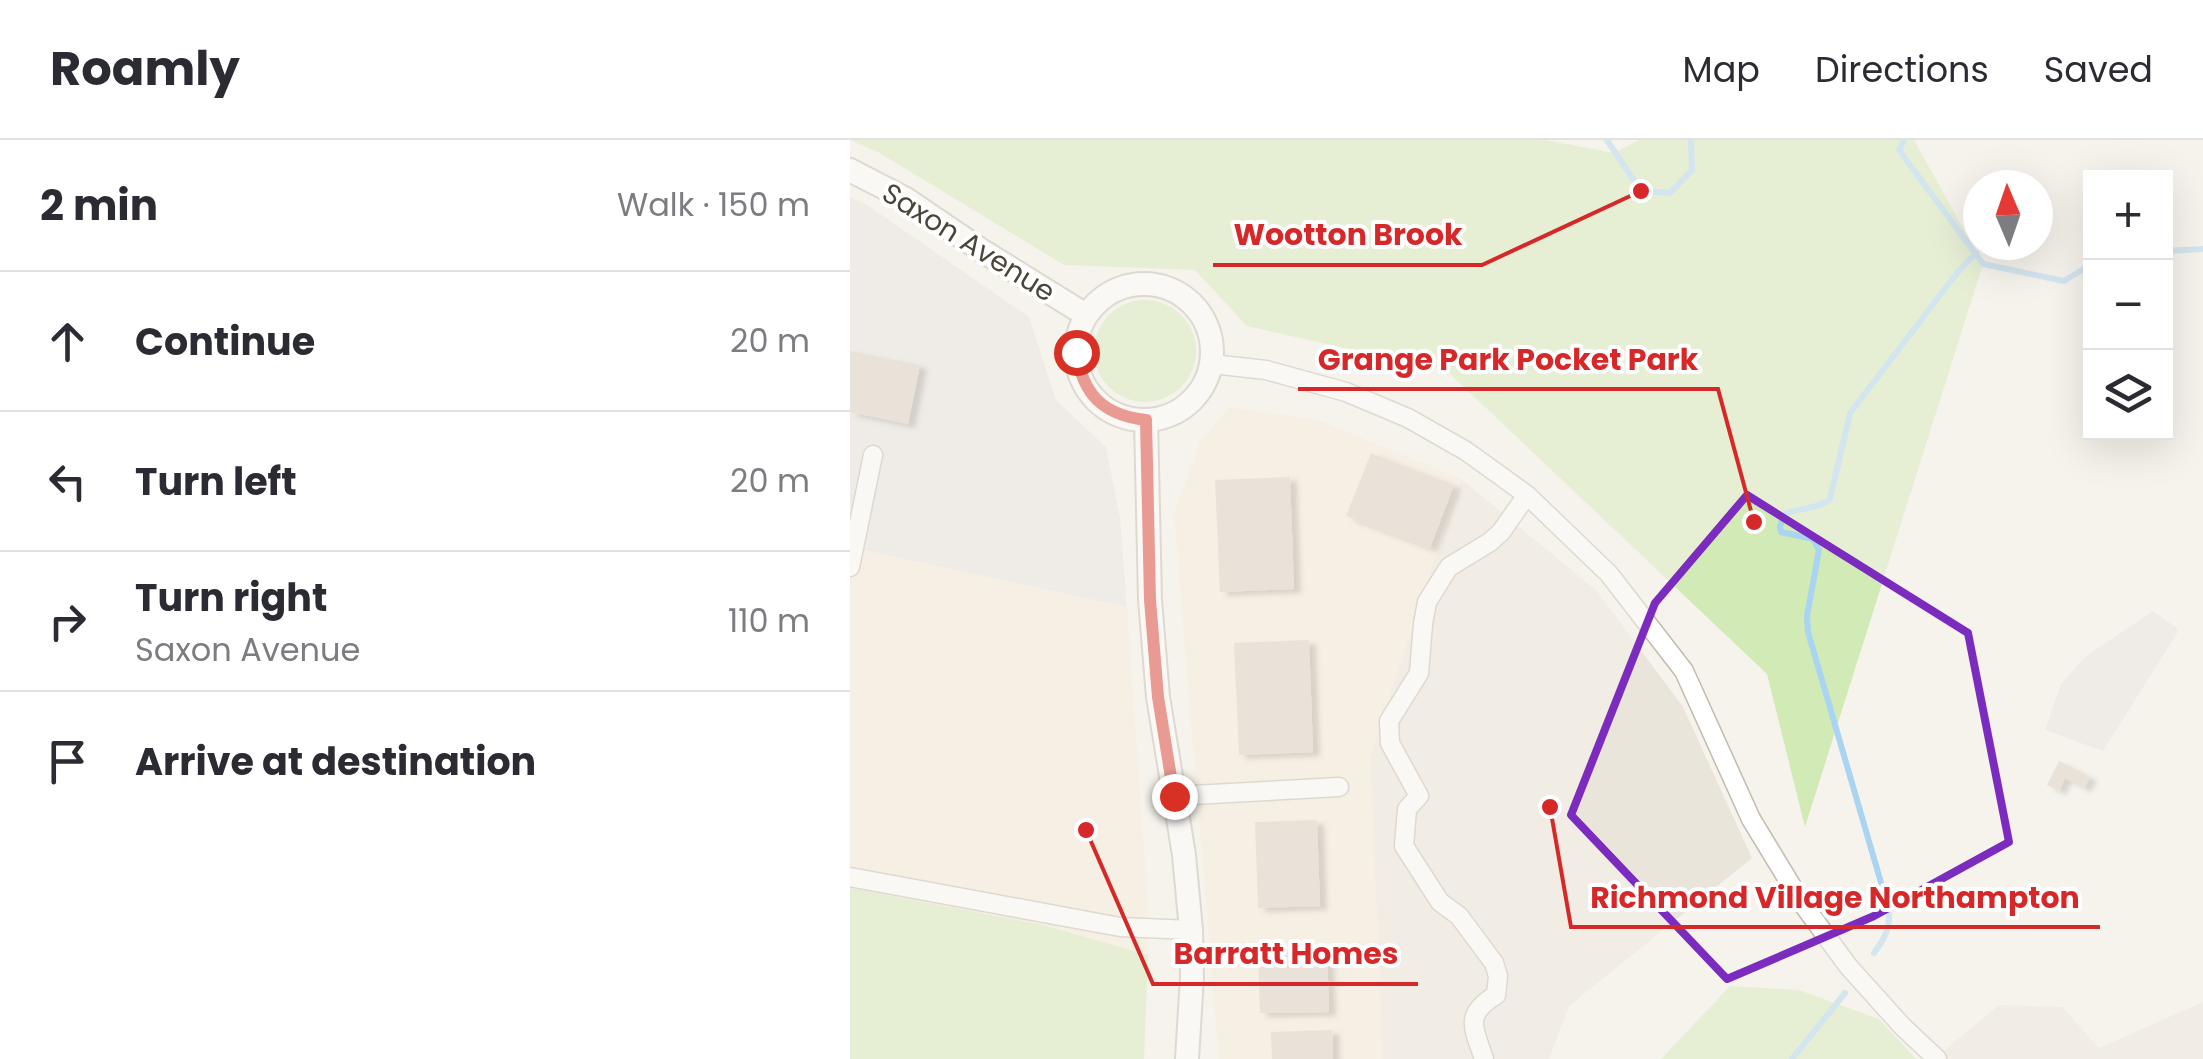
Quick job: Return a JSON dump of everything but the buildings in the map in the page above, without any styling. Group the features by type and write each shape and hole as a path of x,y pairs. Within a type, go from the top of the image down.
{"street":[{"name":"Saxon Avenue","path":"850,170 906,199 1086,314"},
{"path":"1137,284 1161,285 1183,295 1206,322 1213,344 1212,364 1200,392 1183,408 1146,420 1118,415 1098,402 1080,375 1076,352 1086,314 1111,292 1137,284"},
{"path":"1212,364 1266,370 1346,392 1408,418 1466,451 1527,496 1609,574 1684,671 1751,819 1802,903 1848,966 1937,1059"},
{"path":"1146,420 1150,600 1158,697 1184,855 1191,930 1187,1059"},
{"path":"850,567 872,455"},
{"path":"1484,1059 1473,1023 1476,1011 1496,995 1498,976 1494,964 1459,916 1440,902 1404,846 1407,809 1419,796 1390,743 1389,721 1419,674 1422,624 1427,602 1440,579 1449,567 1501,532 1527,496"},
{"path":"1174,796 1339,788"},
{"path":"850,877 1120,927 1191,930"}],"highlighted area":[{"path":"1747,495 1968,633 2009,842 1874,916 1727,979 1571,815 1655,603"}],"shaded area":[{"path":"850,197 1029,317 1056,400 1106,447 1120,518 1127,607 850,547"},
{"path":"1229,407 1318,420 1461,479 1370,756 1383,1059 1219,1059 1174,514 1200,442"},
{"path":"1461,479 1597,591 1683,707 1752,858 1569,1006 1549,1059 1383,1059 1370,756"},
{"path":"850,547 1127,607 1148,955 1043,925 850,888"},
{"path":"2153,611 2179,630 2103,751 2045,730 2061,684 2085,657"},
{"path":"2203,1002 2203,1059 1934,1059 1999,1005 2062,1007 2099,1048"}],"green space":[{"path":"850,140 1545,140 1614,153 1639,140 1914,140 1963,228 1963,260 1981,260 1983,264 1805,827 1767,674 1447,371 1247,326 1195,270 1064,265 878,152"},
{"path":"1145,300 1174,308 1188,322 1196,351 1188,380 1174,394 1145,402 1116,394 1102,380 1094,351 1102,322 1116,308"},
{"path":"850,888 1043,925 1148,955 1144,1059 850,1059"},
{"path":"1730,986 1799,990 1879,1019 1916,1059 1661,1059"}],"waterway":[{"path":"1607,140 1641,191 1670,193 1692,170 1691,140"},
{"path":"1904,140 1899,150 1983,264 2064,281 2083,269"},
{"path":"2173,251 2203,249"},
{"path":"1874,953 1886,933 1889,910 1808,632 1807,616 1819,550 1813,539 1781,532 1780,527 1784,514 1830,499 1850,413 1969,260"},
{"path":"1792,1059 1845,993"}],"place":[{"name":"Wootton Brook","path":"1641,191"},
{"name":"Grange Park Pocket Park","path":"1754,522"},
{"name":"Richmond Village Northampton","path":"1550,807"},
{"name":"Barratt Homes","path":"1086,830"}],"route":[{"path":"1076,352 1080,375 1098,402 1118,415 1146,420 1150,600 1158,697 1174,796"}]}
